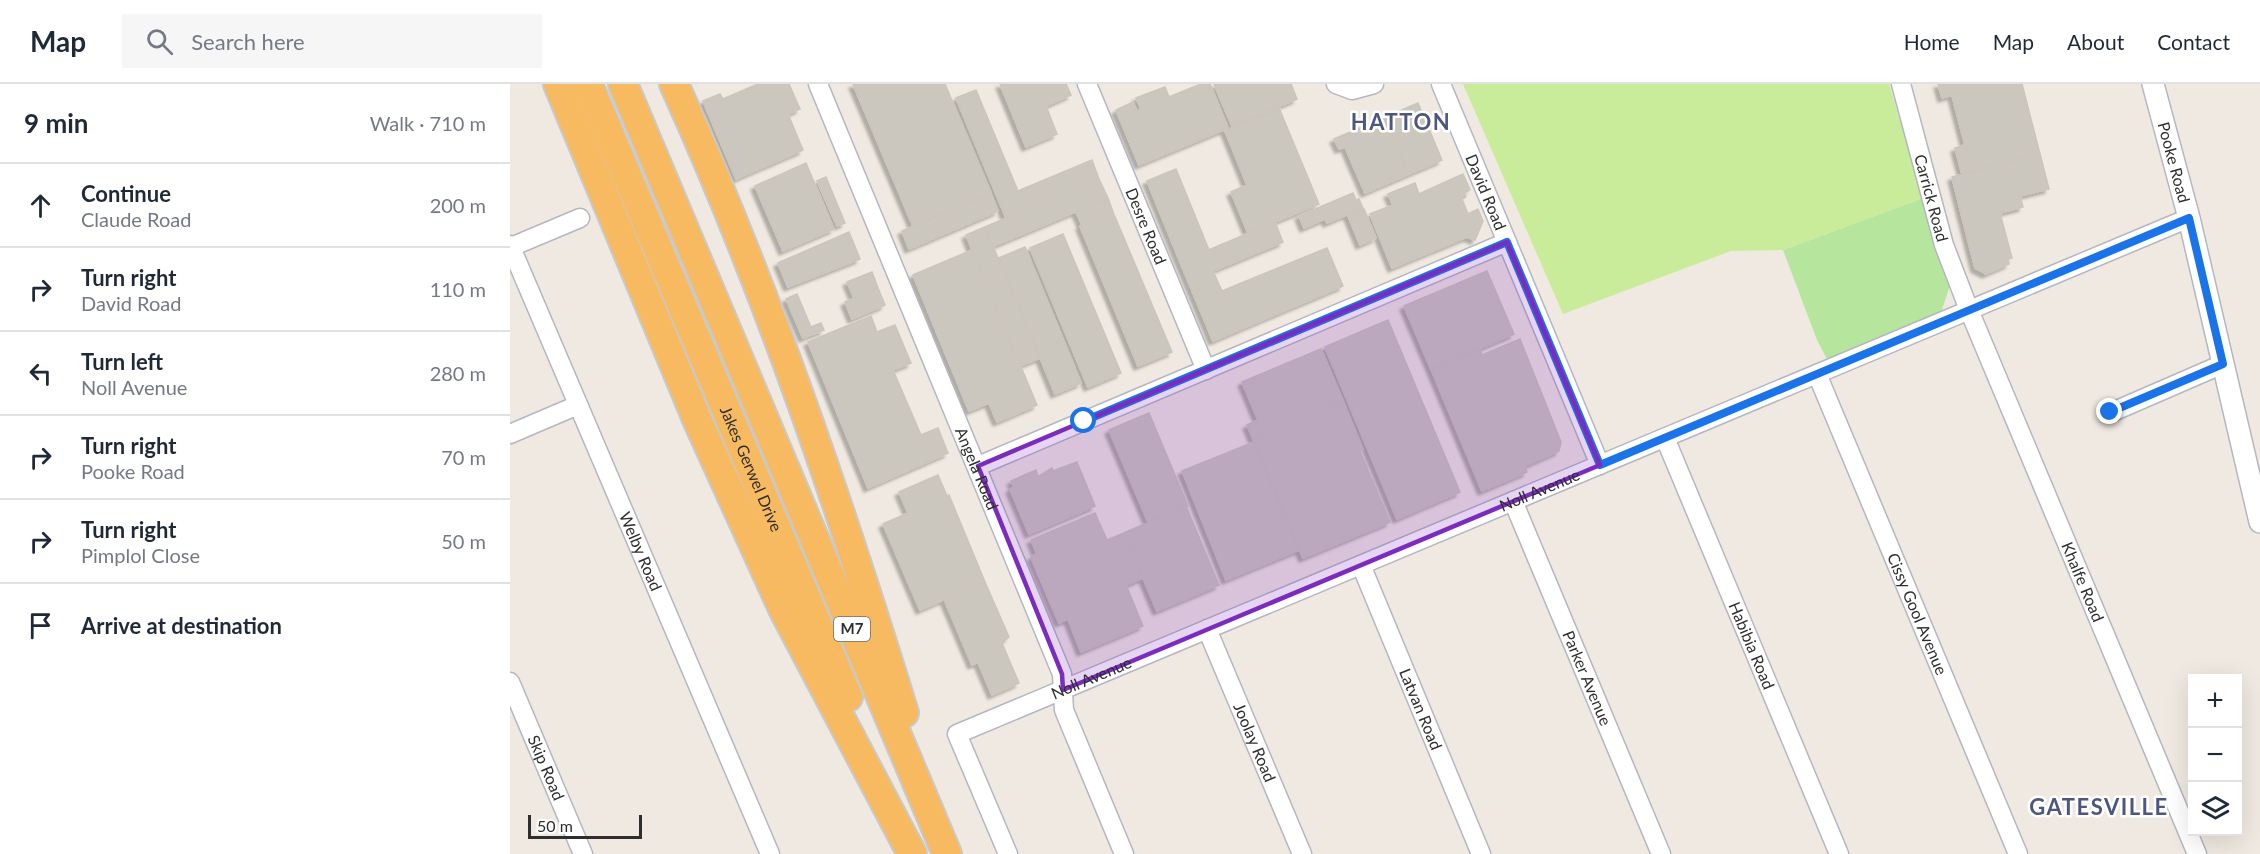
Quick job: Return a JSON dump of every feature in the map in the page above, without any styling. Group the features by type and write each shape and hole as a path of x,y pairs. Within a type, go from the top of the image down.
{"highway":[{"path":"558,84 699,424 775,590 913,854"},
{"name":"Jakes Gerwel Drive","path":"588,84 913,854"},
{"name":"Jakes Gerwel Drive","path":"623,84 756,404 948,854"},
{"path":"674,84 757,282 794,382 863,580 948,854"}],"street":[{"name":"Angela Road","path":"818,84 978,465 1062,674 1064,710 1124,854"},
{"name":"Desre Road","path":"1087,84 1206,370"},
{"path":"1336,84 1352,90 1374,84"},
{"name":"David Road","path":"1442,84 1600,465"},
{"name":"Carrick Road","path":"1901,84 1942,237 1969,310"},
{"name":"Pooke Road","path":"2153,84 2189,218 2260,522"},
{"name":"Welby Road","path":"580,218 510,246 770,854"},
{"name":"Noll Avenue","path":"1008,854 957,734 2189,218"},
{"path":"978,465 1507,242"},
{"name":"Khalfe Road","path":"1969,310 2197,854"},
{"path":"2110,412 2223,364"},
{"name":"Cissy Gool Avenue","path":"1817,374 2018,854"},
{"path":"510,434 578,405"},
{"name":"Habibia Road","path":"1665,438 1839,854"},
{"name":"Parker Avenue","path":"1513,501 1661,854"},
{"name":"Latvan Road","path":"1362,565 1481,854"},
{"name":"Joolay Road","path":"1207,629 1302,854"},
{"name":"Skip Road","path":"510,682 583,854"}],"highlighted area":[{"path":"1507,242 1600,465 1063,690 1062,674 978,466"}],"green space":[{"path":"1463,84 1889,84 1923,198 1783,250 1731,251 1563,314"},
{"path":"1923,198 1950,285 1941,313 1828,361 1817,340 1783,250"}],"building":[{"path":"758,84 789,84 800,109 788,114 803,150 736,179 703,101 720,94 723,99"},
{"path":"853,84 945,84 991,193 913,226"},
{"path":"1000,84 1066,84 1071,95 1046,106 1057,134 1026,147"},
{"path":"1201,84 1210,84 1228,128 1139,165 1116,110 1133,102 1137,111 1141,109 1136,98 1165,87 1169,97"},
{"path":"1214,84 1291,84 1297,99 1232,126"},
{"path":"1938,84 2022,84 2040,154 1962,174 1955,148 1965,145 1952,95 1942,98"},
{"path":"976,90 1018,191 1092,160 1099,179 1006,218 956,98"},
{"path":"1418,103 1442,160 1409,174 1384,118"},
{"path":"1279,108 1319,204 1248,233 1231,192 1247,185 1225,131"},
{"path":"1384,118 1409,174 1365,193 1345,147 1339,149 1334,139"},
{"path":"2040,154 2049,189 2020,196 2023,207 2000,213 2012,258 2008,259 2009,264 1986,274 1975,268 1952,177"},
{"path":"806,163 834,229 783,251 755,186"},
{"path":"1176,169 1209,250 1180,262 1147,181"},
{"path":"1463,174 1470,190 1464,193 1466,197 1462,199 1468,214 1478,209 1483,221 1475,240 1467,237 1392,268 1370,214 1393,205 1388,194 1415,183 1419,194"},
{"path":"826,177 845,223 837,226 817,181"},
{"path":"1099,179 1108,198 994,246 985,227"},
{"path":"1353,193 1363,208 1327,223 1325,219 1304,228 1299,216"},
{"path":"991,194 998,211 909,249 902,231"},
{"path":"1108,198 1113,212 1082,225 1076,212"},
{"path":"1364,209 1376,238 1360,245 1348,216"},
{"path":"1113,212 1172,352 1138,366 1080,226"},
{"path":"1275,222 1283,242 1213,271 1222,291 1327,248 1343,286 1213,341 1180,262"},
{"path":"985,227 1040,358 1020,366 966,235"},
{"path":"849,232 860,259 788,287 778,263"},
{"path":"1063,234 1121,373 1088,387 1030,248"},
{"path":"1025,247 1081,383 1055,394 999,258"},
{"path":"972,250 1037,405 997,422 989,403 969,411 913,275"},
{"path":"1487,271 1514,334 1431,369 1404,306"},
{"path":"872,272 878,288 854,298 847,282"},
{"path":"878,288 885,305 852,319 845,302"},
{"path":"797,294 811,327 821,323 824,330 803,338 786,299"},
{"path":"871,316 877,332 895,325 911,363 893,370 921,435 938,428 948,453 868,488 808,342"},
{"path":"1388,320 1460,492 1397,519 1325,347"},
{"path":"1520,339 1561,442 1559,451 1525,466 1527,472 1482,491 1431,369 1480,349 1482,355"},
{"path":"1321,349 1343,401 1253,439 1247,425 1258,420 1242,382"},
{"path":"1343,401 1363,450 1360,451 1390,522 1303,558 1253,439"},
{"path":"1149,413 1188,506 1148,522 1109,430"},
{"path":"1254,442 1299,550 1226,580 1182,471"},
{"path":"1077,462 1095,506 1029,534 1010,489 1014,487 1011,481 1036,470 1038,477 1052,468 1053,471"},
{"path":"938,475 947,496 949,495 985,582 920,610 883,524 908,513 899,492"},
{"path":"1186,506 1219,585 1157,611 1124,533"},
{"path":"1095,513 1107,540 1124,533 1143,578 1126,585 1143,626 1081,652 1068,619 1059,623 1031,557 1037,554 1031,540"},
{"path":"985,582 1009,637 1002,643 1019,683 992,695 978,662 972,665 944,599"}],"district":[{"name":"HATTON","path":"1401,122"},
{"name":"GATESVILLE","path":"2099,807"}],"route":[{"path":"1084,421 1507,242 1600,465 2189,218 2223,364 2110,412"}]}
